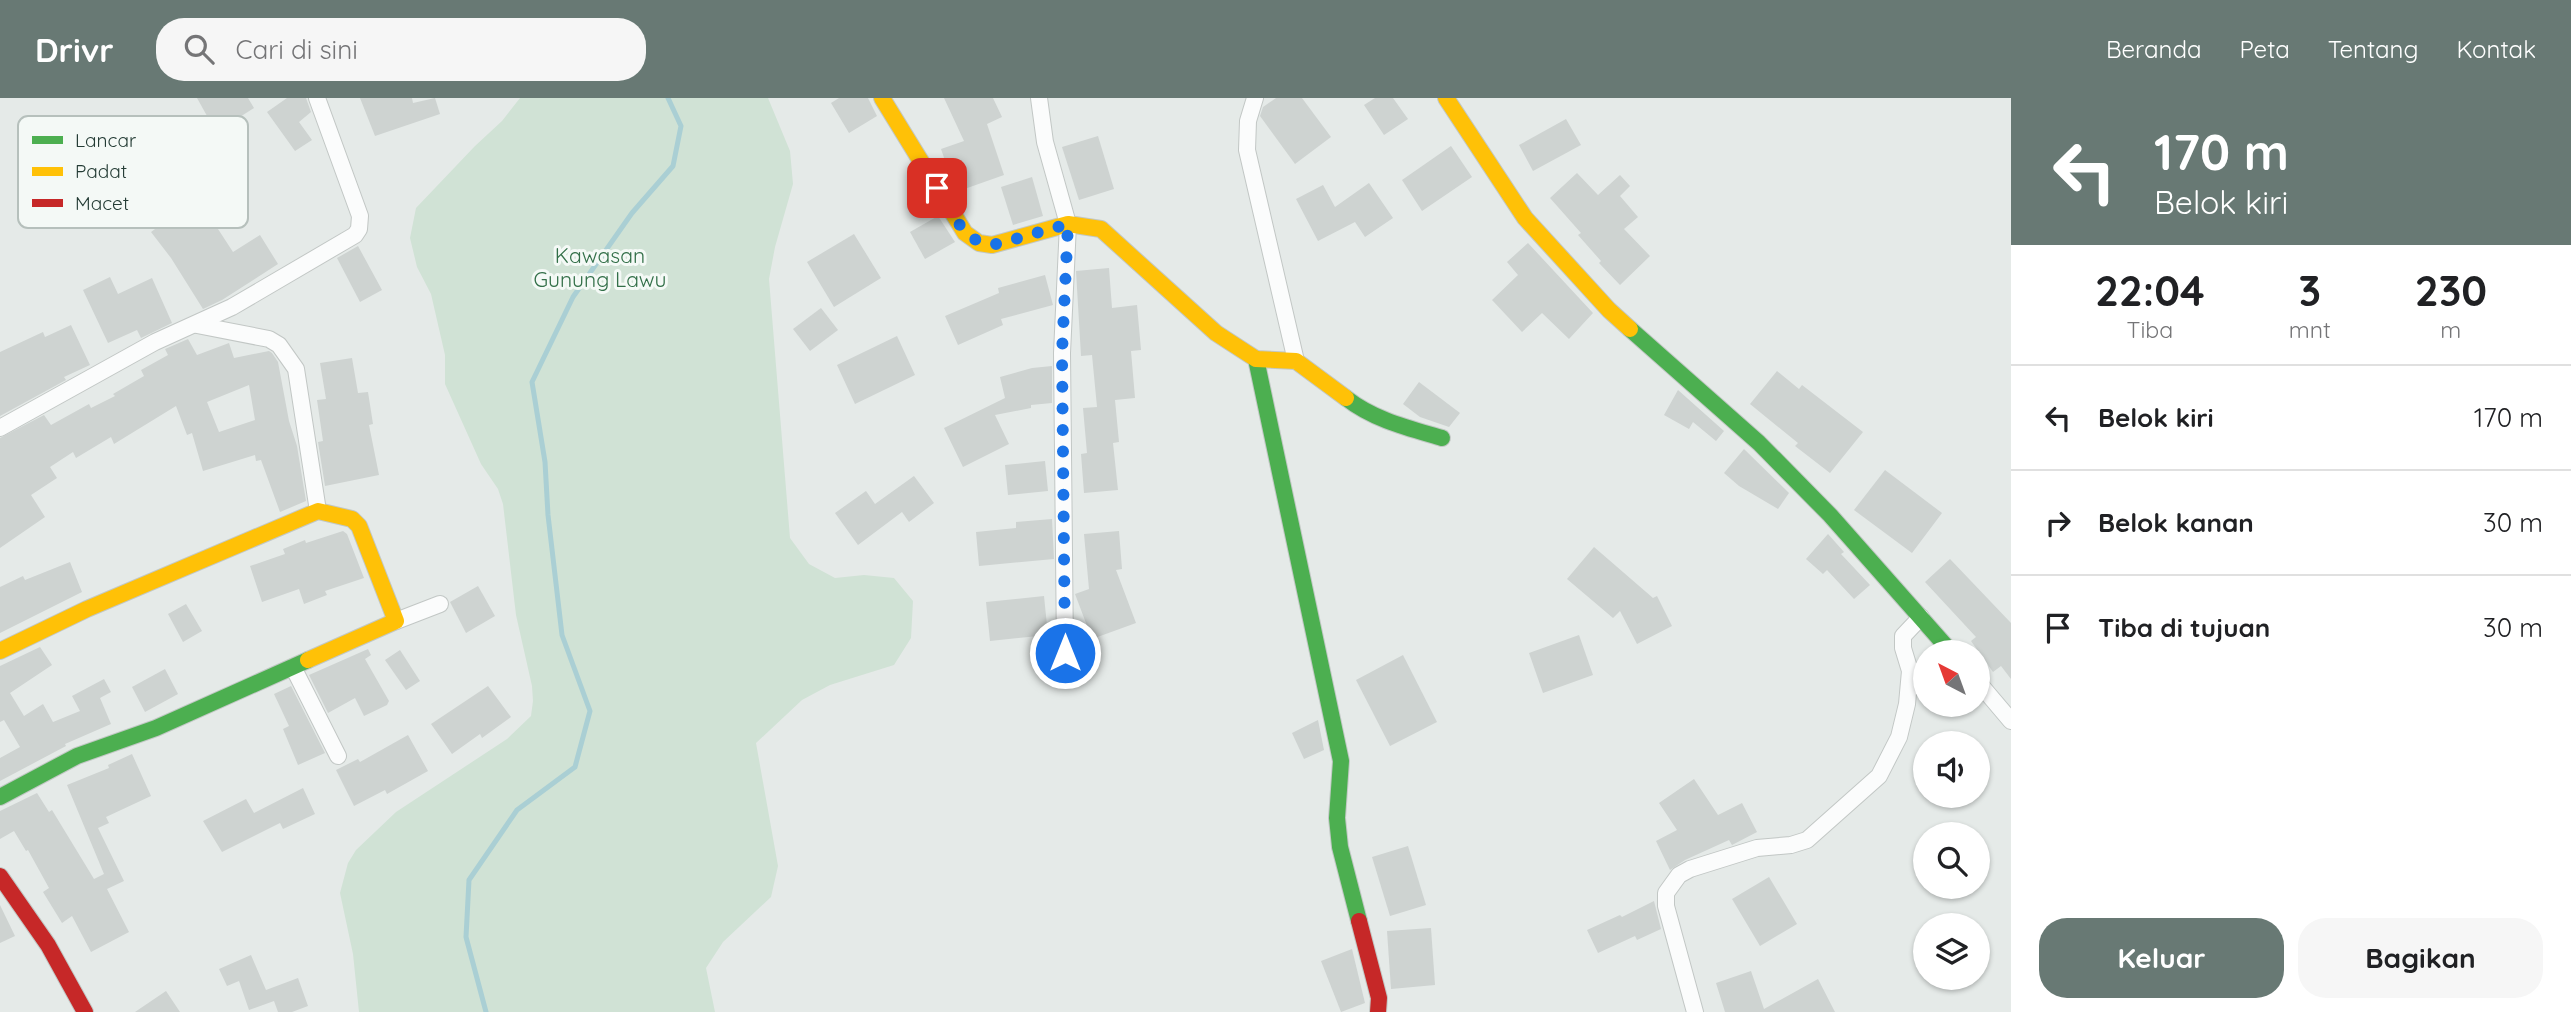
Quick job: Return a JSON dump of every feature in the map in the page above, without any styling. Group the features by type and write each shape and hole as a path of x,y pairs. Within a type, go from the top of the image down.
{"street":[{"path":"0,428 155,342 232,307 349,239 359,229 360,216 317,98"},
{"path":"882,98 965,233 975,242 997,244 1068,224 1101,229 1216,333 1256,359 1296,361 1361,410 1442,438"},
{"path":"1038,98 1045,142 1068,224 1062,353 1065,653"},
{"path":"1255,98 1248,121 1247,150 1296,361"},
{"path":"1446,98 1525,218 1609,310 1759,443 1829,515 1941,640"},
{"path":"197,325 268,339 279,345 289,356 296,369 318,511"},
{"path":"1256,359 1341,761 1337,818 1340,847 1379,998 1378,1012"},
{"path":"0,651 87,609 318,511 352,519 359,526 396,621"},
{"path":"0,797 77,756 156,728 440,604"},
{"path":"1695,1012 1666,906 1666,893 1672,882 1690,869 1757,848 1791,845 1807,840 1879,776 1899,737 1907,704 1910,671 1903,648 1903,636 1921,617"},
{"path":"293,667 338,756"},
{"path":"1990,696 2011,721"},
{"path":"0,876 48,945 85,1012"}],"green space":[{"name":"Kawasan Gunung Lawu","path":"520,98 768,98 790,151 793,184 769,279 790,538 809,564 835,578 864,575 894,578 913,601 911,638 894,665 830,685 802,700 756,743 778,866 771,897 723,942 706,968 715,1012 359,1012 353,954 340,893 348,863 356,850 396,812 507,739 531,716 532,686 516,615 503,504 498,489 481,464 445,384 445,355 431,294 417,267 410,238 416,208 502,121"}],"building":[{"path":"197,98 248,98 254,108 241,116 207,116"},
{"path":"287,98 306,98 311,112 299,122 312,140 295,151 267,112"},
{"path":"360,98 412,98 413,103 435,98 440,114 375,136"},
{"path":"839,98 868,98 877,116 849,133 831,103"},
{"path":"944,98 993,98 1002,117 987,124 1004,175 956,192 941,149 964,141"},
{"path":"1276,98 1302,98 1331,137 1295,164 1260,116 1263,107"},
{"path":"1375,98 1393,98 1408,119 1384,135 1364,105"},
{"path":"1566,119 1581,145 1533,171 1519,145"},
{"path":"1098,136 1114,189 1079,200 1062,147"},
{"path":"1451,146 1472,177 1422,211 1402,180"},
{"path":"1577,173 1598,195 1620,175 1630,186 1620,196 1638,217 1624,229 1650,256 1620,285 1599,263 1601,261 1578,235 1581,233 1550,198"},
{"path":"1032,177 1043,216 1013,225 1001,187"},
{"path":"1369,183 1393,218 1365,237 1355,222 1318,241 1296,199 1323,185 1335,207"},
{"path":"938,216 955,242 925,259 910,232"},
{"path":"156,228 217,228 233,252 260,235 278,264 203,309 151,232"},
{"path":"854,234 881,278 834,307 807,262"},
{"path":"1528,243 1593,313 1569,339 1542,313 1522,332 1492,300 1518,275 1507,262"},
{"path":"358,246 382,290 360,302 337,258"},
{"path":"1109,268 1112,308 1137,305 1141,350 1131,351 1135,398 1115,400 1119,442 1113,443 1118,490 1084,493 1081,454 1087,453 1083,408 1097,407 1092,355 1081,356 1076,271"},
{"path":"1045,275 1053,305 1001,319 1003,325 958,345 945,316 999,293 998,288"},
{"path":"110,277 118,294 152,278 172,323 141,338 137,330 108,343 83,290"},
{"path":"821,308 838,330 810,351 793,329"},
{"path":"71,325 90,365 64,377 66,380 0,416 0,352 43,332 45,337"},
{"path":"897,336 915,375 855,404 837,365"},
{"path":"188,339 197,355 229,343 234,358 269,351 272,353 278,362 306,501 280,512 261,460 256,461 255,455 203,471 192,433 187,435 176,406 114,444 111,437 76,458 73,452 50,467 57,478 31,495 45,517 0,548 0,438 44,415 51,425 89,404 91,408 115,396 113,394 144,376 141,370 168,355 165,349","holes":["249,385 255,420 219,432 207,402"]},
{"path":"352,358 358,393 368,392 373,424 369,425 379,475 325,486 318,442 323,441 317,400 326,399 320,363"},
{"path":"1052,366 1052,403 1031,405 1031,408 995,415 1009,444 963,467 944,428 1005,398 1000,377 1032,368"},
{"path":"1777,371 1799,389 1802,385 1863,432 1830,473 1795,446 1798,443 1750,404"},
{"path":"1419,382 1460,413 1449,427 1420,417 1403,404"},
{"path":"1678,390 1724,431 1716,441 1693,422 1689,429 1664,415"},
{"path":"1744,449 1789,493 1778,509 1739,486 1724,473"},
{"path":"1045,461 1048,491 1008,495 1005,465"},
{"path":"1885,470 1942,513 1912,553 1854,510"},
{"path":"914,476 934,503 909,522 902,512 858,545 835,513 866,491 875,504"},
{"path":"1052,519 1054,559 979,566 976,532 1016,528 1016,522"},
{"path":"343,531 347,534 364,578 325,591 327,595 304,604 299,589 262,602 250,566 285,554 283,549 305,540 306,543"},
{"path":"1119,531 1122,569 1116,570 1136,623 1092,639 1075,594 1089,589 1084,534"},
{"path":"1828,534 1844,552 1841,554 1870,585 1854,599 1827,570 1823,574 1806,559"},
{"path":"1594,547 1653,598 1657,596 1672,626 1637,644 1620,611 1613,618 1567,579"},
{"path":"1950,559 2011,623 2011,679 2001,666 1993,672 1990,668 1990,640 1972,640 1976,637 1925,582"},
{"path":"70,562 82,592 0,633 0,587 23,576 25,580"},
{"path":"478,586 495,616 466,633 450,602"},
{"path":"1044,596 1048,635 990,641 986,602"},
{"path":"186,604 202,631 183,642 168,614"},
{"path":"1579,635 1593,675 1543,693 1529,653"},
{"path":"40,647 52,665 10,693 24,716 43,704 53,722 80,711 72,696 104,679 111,692 100,698 111,724 65,744 66,746 0,781 0,758 20,747 4,720 0,722 0,666"},
{"path":"368,649 371,655 365,659 389,701 387,705 364,716 355,698 328,713 309,675"},
{"path":"400,650 420,681 406,690 385,660"},
{"path":"1403,655 1437,722 1390,746 1356,680"},
{"path":"165,669 178,694 145,712 132,687"},
{"path":"291,686 325,753 298,765 283,729 289,726 274,694"},
{"path":"488,686 511,717 482,738 480,734 452,754 431,724"},
{"path":"1318,720 1324,750 1304,759 1292,733"},
{"path":"408,735 428,771 387,794 385,790 354,806 336,770 358,759 360,762"},
{"path":"132,754 151,796 106,817 109,823 98,828 124,881 107,889 129,932 91,952 72,916 62,923 43,892 49,888 14,831 0,839 0,811 37,793 49,812 52,810 94,879 104,874 67,785 109,768 108,765"},
{"path":"1694,779 1718,815 1742,803 1757,832 1732,845 1729,840 1685,860 1670,870 1656,841 1677,830 1659,803"},
{"path":"303,788 315,814 283,829 280,823 222,852 203,821 246,799 254,813"},
{"path":"1408,846 1426,905 1390,916 1372,857"},
{"path":"1769,877 1797,924 1760,946 1732,899"},
{"path":"1654,901 1661,929 1637,940 1635,936 1598,953 1587,930"},
{"path":"0,905 15,936 0,943"},
{"path":"1431,928 1435,985 1391,989 1387,931"},
{"path":"1352,949 1365,1003 1341,1012 1321,961"},
{"path":"251,955 266,990 298,978 308,1006 292,1012 278,1012 274,1001 249,1010 239,981 227,986 219,969"},
{"path":"1751,971 1764,1009 1818,979 1835,1012 1725,1012 1716,983"},
{"path":"166,991 180,1012 135,1012"}],"waterway":[{"path":"486,1012 466,937 469,880 517,810 575,767 590,711 562,635 548,515 545,462 532,382 573,297 632,213 673,166 681,126 668,98"}],"traffic: fast":[{"path":"1630,329 1759,443 1830,515 1941,640"},
{"path":"1256,359 1341,761 1337,818 1340,847 1359,921"},
{"path":"1346,398 1380,418 1442,438"},
{"path":"0,797 77,756 156,728 308,660"}],"traffic: slow":[{"path":"882,98 965,233 979,243 992,245 1068,224 1101,229 1216,333 1256,359 1296,361 1346,398"},
{"path":"1446,98 1525,218 1609,310 1630,329"},
{"path":"0,651 87,609 318,511 352,519 359,526 396,621 308,660"}],"traffic: jam":[{"path":"0,876 48,945 85,1012"},
{"path":"1359,921 1379,998 1378,1012"}],"route":[{"path":"937,188 965,233 975,242 985,245 1068,224 1062,353 1065,653"}]}
